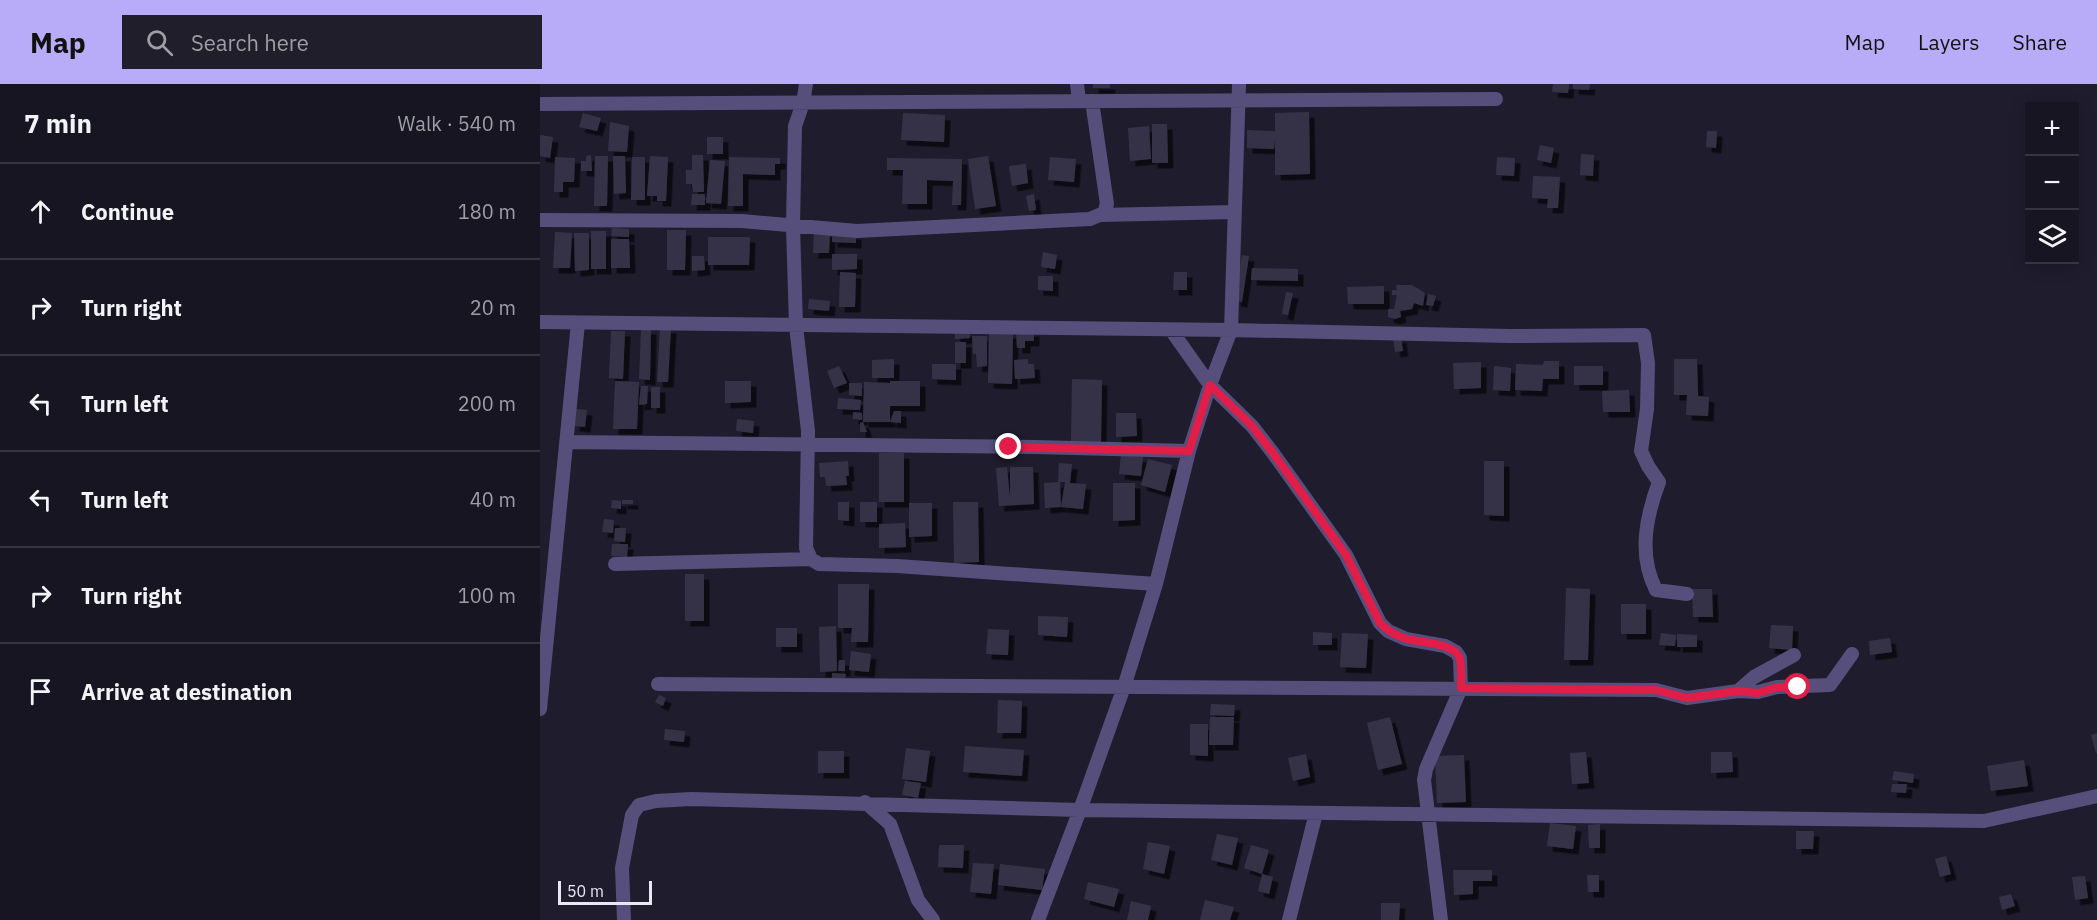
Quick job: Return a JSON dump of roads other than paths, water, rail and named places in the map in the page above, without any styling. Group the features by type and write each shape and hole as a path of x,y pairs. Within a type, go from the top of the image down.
{"street":[{"path":"806,84 803,103 795,126 793,226 796,326 808,444 806,548 811,559"},
{"path":"540,220 742,221 857,231 1089,219 1104,213 1107,204 1085,101 1077,84"},
{"path":"1038,920 1124,687 1156,584 1189,451 1210,385 1231,330 1239,84"},
{"path":"540,104 1496,99"},
{"path":"1100,215 1235,212"},
{"path":"540,322 1231,330 1510,336 1644,335 1648,363 1647,410 1641,451 1659,482 1650,507 1644,549 1649,577 1656,590 1687,594"},
{"path":"540,709 547,568 566,442 578,323"},
{"path":"1171,330 1210,385 1252,426 1346,555 1380,623 1388,631 1406,639 1445,646 1456,651 1460,658 1461,688 1426,769 1424,780 1441,920"},
{"path":"566,442 1189,451"},
{"path":"615,564 811,559 819,564 897,566 1156,584"},
{"path":"658,684 1656,690 1687,698 1738,691 1758,693 1778,687 1830,685 1852,654"},
{"path":"1738,691 1754,678 1794,655"},
{"path":"624,920 622,868 632,815 639,805 656,801 691,799 865,802 1080,810 1984,821 2097,796"},
{"path":"865,802 890,824 918,900 933,920"},
{"path":"1288,920 1316,813"}]}
